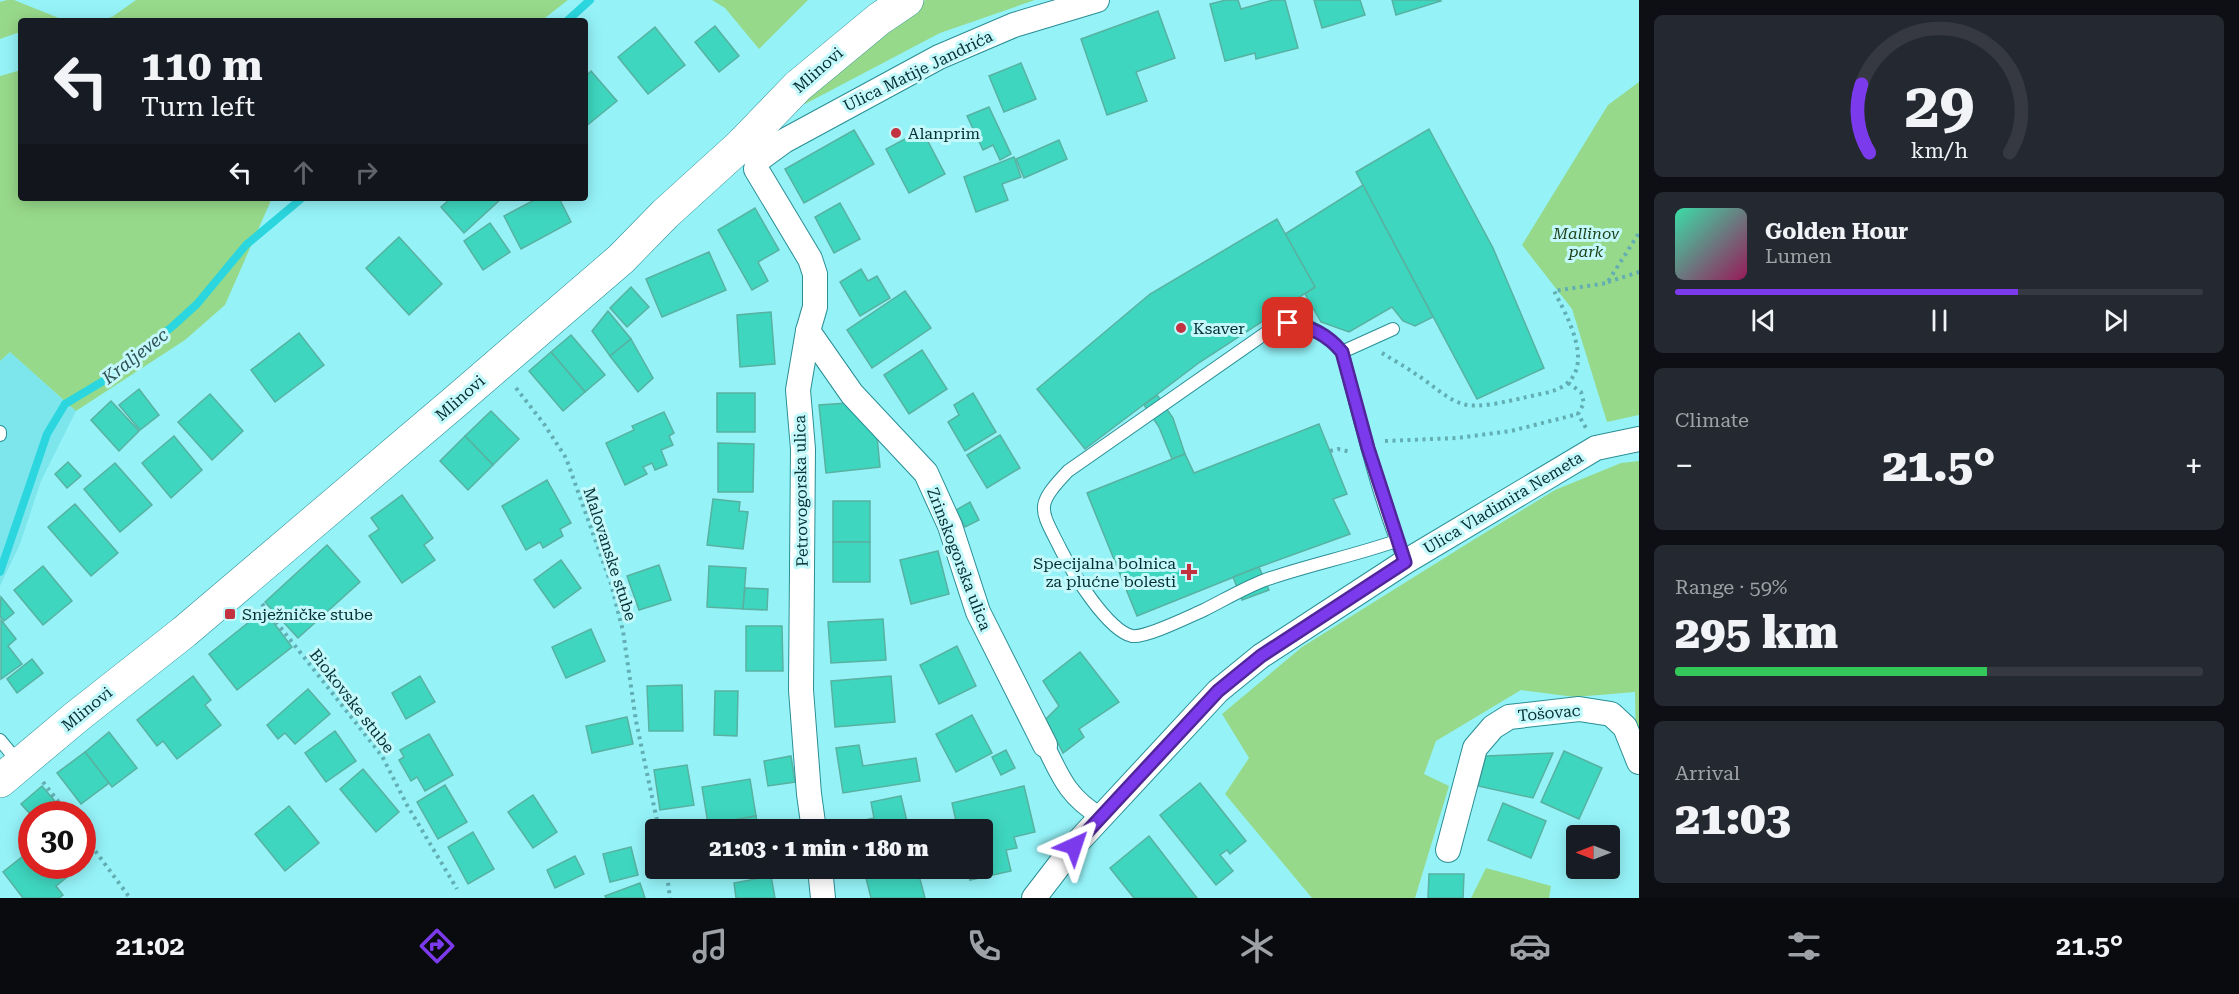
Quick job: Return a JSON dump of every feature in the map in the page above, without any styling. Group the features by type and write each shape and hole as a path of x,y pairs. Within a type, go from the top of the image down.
{"main road":[{"name":"Mlinovi","path":"15,766 184,632 456,401 621,259 665,214 741,145 798,86 864,31 907,0"}],"street":[{"name":"Ulica Matije Jandrića","path":"756,169 758,160 784,141 939,57 1014,25 1097,0"},
{"name":"Petrovogorska ulica","path":"756,169 810,259 816,291 815,307 808,331 798,390 803,449 801,690 808,794 812,819"},
{"name":"Zrinskogorska ulica","path":"808,331 852,394 926,474 950,526 978,612 1045,745"},
{"name":"Ulica Vladimira Nemeta","path":"1034,898 1074,846 1218,691 1261,656 1400,551 1596,448 1639,439"},
{"name":"Tošovac","path":"1448,850 1475,748 1493,727 1509,717 1579,709 1611,714 1625,727 1639,762"},
{"path":"1045,745 1063,783 1072,795 1080,804 1101,817"},
{"path":"821,879 823,898"}],"lane":[{"path":"1288,323 1306,326 1323,334 1342,352 1368,448 1400,551 1357,554 1265,580 1173,624 1134,636 1121,632 1104,616 1068,564 1046,519 1044,500 1049,491 1068,471 1273,328 1288,323"},
{"path":"1342,352 1393,329"}],"path":[{"path":"1607,283 1639,233"},
{"path":"1370,340 1373,348 1418,375 1451,399 1467,405 1508,402 1556,390 1568,383 1577,369 1577,346 1574,330 1554,291 1607,283 1639,272"},
{"name":"Malovanske stube","path":"512,383 544,424 566,458 611,584 623,631 636,721 657,819"},
{"path":"1377,443 1457,438 1511,431 1578,414 1584,403 1581,392 1568,383"},
{"path":"1578,414 1596,448"},
{"path":"1330,451 1338,449 1357,453"},
{"name":"Biokovske stube","path":"262,604 382,756 407,805 458,890"},
{"path":"15,766 54,801"},
{"path":"96,852 130,898"},
{"path":"667,879 670,898"}],"shaded area":[{"path":"10,352 76,411 41,481 20,544 0,586 0,361"}],"green space":[{"path":"14,0 59,18 18,18 18,34 0,39 0,2"},
{"path":"136,0 568,0 545,18 108,18"},
{"path":"712,0 808,0 759,49 725,8"},
{"path":"925,0 1035,0 940,33 805,104 801,99"},
{"path":"18,71 18,201 271,201 225,305 185,340 76,411 10,352 0,361 0,76"},
{"name":"Mallinov park","path":"1639,82 1639,415 1607,422 1572,309 1522,245 1608,105"},
{"path":"1639,461 1639,759 1636,753 1635,692 1575,697 1521,690 1436,741 1424,774 1449,786 1415,898 1312,898 1225,794 1249,758 1222,714 1302,647 1555,490 1621,463"},
{"path":"1486,868 1551,886 1549,898 1471,898"}],"building":[{"path":"1238,0 1241,9 1273,0 1285,0 1298,48 1256,59 1255,53 1225,61 1210,4"},
{"path":"1314,0 1360,0 1365,15 1322,28"},
{"path":"1392,0 1440,0 1441,1 1396,15"},
{"path":"1158,11 1175,58 1136,72 1147,101 1107,115 1081,39"},
{"path":"715,26 739,56 719,72 695,42"},
{"path":"655,27 685,65 648,94 618,57"},
{"path":"1021,63 1036,99 1004,112 989,76"},
{"path":"591,71 617,101 588,125 588,74"},
{"path":"989,107 1011,154 1000,160 993,145 983,150 967,116"},
{"path":"1429,129 1493,248 1544,368 1477,399 1356,172"},
{"path":"854,130 874,164 804,203 785,169"},
{"path":"922,130 945,174 909,193 886,149"},
{"path":"1059,140 1067,159 1024,178 1016,159"},
{"path":"1014,157 1021,177 1002,184 1008,200 976,212 964,177"},
{"path":"1363,185 1433,317 1415,326 1403,321 1392,307 1349,332 1321,322 1305,294 1315,287 1285,234"},
{"path":"448,201 499,201 464,233 441,207"},
{"path":"532,201 560,201 571,222 521,249 504,216"},
{"path":"840,203 860,239 834,253 815,217"},
{"path":"755,208 779,250 758,262 768,281 752,290 718,230"},
{"name":"Ksaver","path":"1277,219 1315,287 1200,362 1085,449 1037,389 1150,294"},
{"path":"490,223 510,252 483,270 464,241"},
{"path":"399,237 442,284 409,315 366,268"},
{"path":"709,252 726,290 662,317 646,279"},
{"path":"861,269 868,281 877,276 890,298 860,316 840,282"},
{"path":"631,287 649,307 627,327 610,308"},
{"path":"905,291 931,328 872,368 847,330"},
{"path":"608,311 631,339 610,356 592,331"},
{"path":"771,312 775,364 740,367 737,315"},
{"path":"299,333 324,365 275,402 251,370"},
{"path":"571,335 605,375 585,392 551,352"},
{"path":"631,339 653,378 638,392 610,356"},
{"path":"922,350 947,389 909,414 884,375"},
{"path":"551,352 585,392 563,411 529,371"},
{"path":"139,389 159,415 140,430 119,405"},
{"path":"717,393 755,393 755,432 717,432"},
{"path":"973,393 996,432 965,451 948,422 959,415 954,405"},
{"path":"210,394 243,431 212,460 178,422"},
{"path":"1157,395 1173,418 1185,454 1172,459 1159,427 1144,405"},
{"path":"111,401 139,431 119,451 91,420"},
{"path":"847,403 876,426 880,467 826,473 819,405"},
{"path":"491,411 519,439 493,465 465,436"},
{"path":"664,412 674,433 669,436 673,445 661,450 667,465 655,470 652,463 643,467 647,474 625,485 606,443 634,430 632,426"},
{"path":"1319,424 1347,494 1333,499 1350,534 1259,567 1137,616 1087,493 1185,454 1194,473"},
{"path":"1000,435 1020,468 987,488 967,455"},
{"path":"174,436 202,470 171,498 142,463"},
{"path":"465,436 493,465 468,490 440,461"},
{"path":"718,443 754,444 753,492 718,492"},
{"path":"68,462 81,476 67,488 55,474"},
{"path":"115,463 152,505 120,532 84,489"},
{"path":"547,480 571,523 560,529 563,536 543,548 540,542 526,550 502,506"},
{"path":"402,495 433,538 424,545 435,560 402,583 369,536 379,529 371,518"},
{"path":"713,499 740,502 739,511 748,512 743,549 707,545"},
{"path":"833,501 870,501 870,542 833,542"},
{"path":"970,502 979,520 965,527 956,510"},
{"path":"75,504 118,553 91,576 48,527"},
{"path":"833,542 870,542 870,582 833,582"},
{"path":"327,545 360,582 298,638 265,602"},
{"path":"938,551 949,594 911,604 900,560"},
{"path":"561,560 581,588 554,608 534,580"},
{"path":"659,565 671,600 639,610 627,576"},
{"path":"43,566 72,601 43,625 14,590"},
{"path":"709,566 746,568 743,609 707,607"},
{"path":"1259,567 1269,590 1242,600 1233,577"},
{"path":"745,588 768,589 767,610 743,609"},
{"path":"1,597 14,613 4,621 0,616"},
{"path":"264,610 292,647 237,690 209,654"},
{"path":"883,619 886,660 831,663 828,622"},
{"path":"1,620 16,639 8,646 22,664 1,679"},
{"path":"746,626 782,626 783,671 746,671"},
{"path":"591,629 605,661 566,678 552,647"},
{"path":"957,646 976,686 939,704 920,665"},
{"path":"1080,652 1119,702 1079,729 1084,737 1063,753 1046,719 1059,706 1043,681"},
{"path":"32,659 43,673 17,693 7,679"},
{"path":"193,676 211,700 205,705 221,725 177,759 163,741 157,746 137,720"},
{"path":"420,676 435,702 406,719 392,693"},
{"path":"891,676 895,722 835,727 831,681"},
{"path":"682,685 683,731 649,731 647,686"},
{"path":"308,689 330,714 295,744 285,733 278,739 267,725"},
{"path":"715,691 738,691 737,736 714,735"},
{"path":"972,715 992,753 956,772 936,734"},
{"path":"627,717 633,744 592,753 586,726"},
{"path":"335,731 356,761 326,782 305,753"},
{"path":"109,732 137,768 112,787 85,752"},
{"path":"429,734 453,775 425,791 417,777 411,781 399,760 404,757 400,750"},
{"path":"859,745 863,766 916,758 920,781 843,793 836,748"},
{"path":"1006,750 1015,768 1001,775 992,757"},
{"path":"1564,751 1602,768 1579,819 1541,802"},
{"path":"85,752 109,783 85,801 79,801 57,773"},
{"path":"1553,753 1533,798 1478,786 1486,756"},
{"path":"791,756 795,782 768,786 764,761"},
{"path":"687,765 694,805 660,810 654,770"},
{"path":"363,769 399,812 376,832 340,789"},
{"path":"750,779 756,816 738,819 707,819 702,787"},
{"path":"1200,783 1246,841 1230,854 1227,850 1220,855 1233,871 1216,885 1160,815"},
{"path":"445,785 467,822 438,839 417,802"},
{"path":"42,786 55,801 24,801"},
{"path":"1024,786 1035,832 1014,837 1017,848 1006,850 1011,871 993,875 993,819 956,819 952,803"},
{"path":"533,795 557,832 533,848 508,812"},
{"path":"901,796 906,819 869,819 874,818 871,802"},
{"path":"1503,803 1546,821 1531,858 1488,840"},
{"path":"289,806 319,843 285,871 255,834"},
{"path":"756,816 756,819 740,819"},
{"path":"473,832 494,869 468,884 448,847"},
{"path":"1149,836 1197,898 1134,898 1110,868"},
{"path":"631,847 638,875 610,882 603,854"},
{"path":"575,856 584,874 555,888 547,870"},
{"path":"18,860 18,879 65,879 56,886 63,895 59,898 23,898 3,872"},
{"path":"1429,874 1464,874 1463,898 1428,898"},
{"path":"772,879 775,898 736,898 734,883"},
{"path":"866,879 920,879 925,898 871,898"},
{"path":"640,883 645,898 606,898 605,896"}],"waterway":[{"name":"Kraljevec","path":"570,18 590,0"},
{"name":"Kraljevec","path":"0,572 47,434 65,404 115,374 174,325 197,304 246,245 298,201"}],"place":[{"name":"Alanprim","path":"896,133"},
{"name":"Ksaver","path":"1181,328"},
{"name":"Specijalna bolnica za plućne bolesti","path":"1189,572"},
{"name":"Snježničke stube","path":"230,614"}],"route":[{"path":"1074,846 1218,691 1261,656 1405,562 1396,541 1368,448 1342,352 1323,334 1306,326 1288,323"}]}
